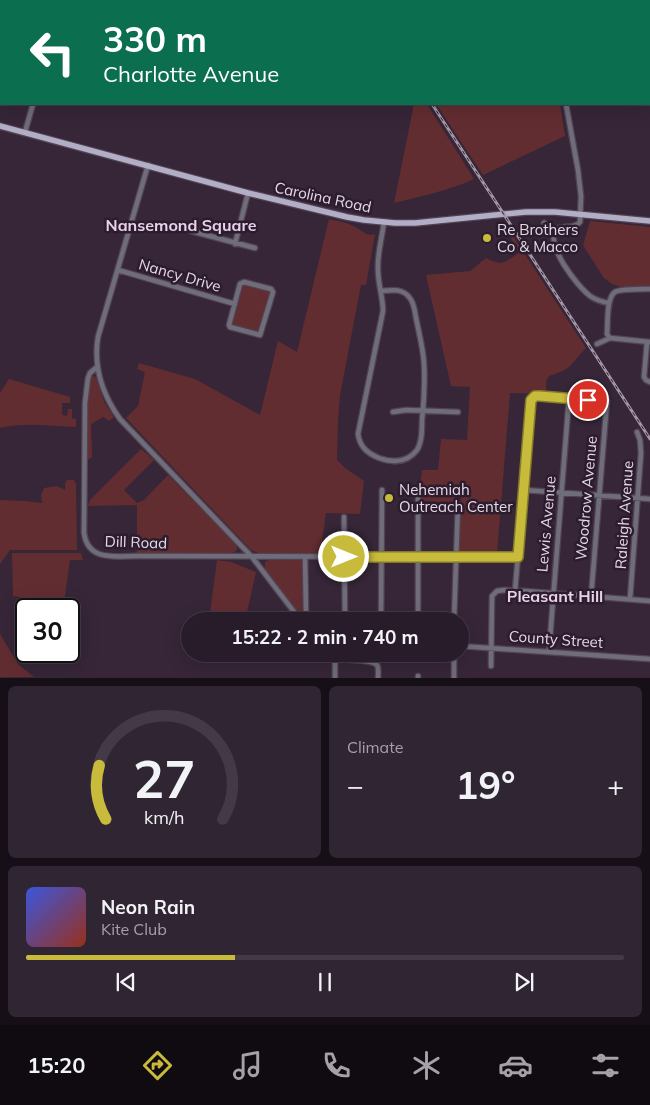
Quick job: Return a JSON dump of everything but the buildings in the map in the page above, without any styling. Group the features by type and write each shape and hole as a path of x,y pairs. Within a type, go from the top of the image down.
{"main road":[{"name":"Carolina Road","path":"0,126 248,193 347,217 384,222 428,222 518,212 555,212 650,221"}],"street":[{"path":"25,132 33,105"},
{"path":"566,105 578,170 581,196 580,222 578,225 556,229 554,233 555,243 573,278 595,299 609,303"},
{"name":"Dill Road","path":"148,165 98,340 97,367 91,371 88,378 84,421 84,533 90,548 106,556 518,557"},
{"path":"235,244 248,193"},
{"path":"381,291 403,292 410,297 420,334 424,363 423,410 418,448 404,460 395,462 387,461 370,453 360,444 358,429 382,317 383,304 378,280 378,264 384,222"},
{"path":"544,223 554,233"},
{"path":"191,231 255,248"},
{"name":"Nancy Drive","path":"118,270 235,304"},
{"path":"244,282 271,289 273,292 260,335 230,327 235,304 240,284 244,282"},
{"path":"610,338 607,334 609,300 613,293 622,290 650,289"},
{"path":"597,344 610,338 648,342 644,377 648,381"},
{"path":"97,367 104,394 120,419 252,557 295,612"},
{"path":"515,591 530,402 535,396 569,398"},
{"name":"Woodrow Avenue","path":"569,398 607,401 591,596"},
{"name":"Lewis Avenue","path":"549,651 569,398"},
{"path":"394,412 404,410 458,412"},
{"name":"Raleigh Avenue","path":"630,599 641,444 637,432"},
{"path":"381,612 382,490"},
{"path":"524,490 650,499"},
{"path":"418,498 418,612"},
{"path":"454,612 458,504"},
{"path":"344,517 345,612"},
{"path":"305,557 306,612"},
{"path":"490,666 492,596 494,592 500,590 650,601"},
{"name":"County Street","path":"469,646 650,659"},
{"path":"335,678 335,659 376,664 378,678"},
{"path":"454,662 454,677 460,678"}],"shaded area":[{"path":"414,105 428,105 474,179 444,190 394,203"},
{"path":"437,105 560,105 565,136 483,175"},
{"path":"329,219 356,227 366,234 375,234 366,285 361,285 340,395 338,420 337,460 364,481 360,514 326,513 320,555 259,553 250,549 126,418 138,406 145,372 137,369 139,363 195,379 260,415 278,341 297,352"},
{"path":"590,221 650,227 650,286 621,287 612,284 604,278 583,245"},
{"path":"506,228 586,348 567,369 548,377 546,394 510,393 497,554 459,554 461,494 457,494 456,503 421,501 422,470 438,470 441,439 467,440 470,387 451,386 426,275 470,271 486,258 500,263 506,261 519,253"},
{"path":"243,284 271,292 260,334 231,325"},
{"path":"93,376 96,377 104,402 114,417 109,421 103,417 91,424 92,457 86,461 86,428 90,382"},
{"path":"9,379 70,397 70,403 62,403 62,415 67,416 68,409 72,409 72,418 76,419 76,427 28,425 0,428 0,393"},
{"path":"141,449 154,460 124,490 137,503 144,500 168,475 235,543 237,548 235,551 232,553 137,553 137,505 88,506 90,500"},
{"path":"67,480 74,480 76,484 77,550 10,550 0,564 0,500 42,503 41,495 44,488 57,486 65,490"},
{"path":"12,553 81,553 83,560 70,560 65,598 25,598 13,596"},
{"path":"303,559 302,612 298,612 265,569 265,562 269,560"},
{"path":"217,560 231,562 256,572 247,612 210,612"},
{"path":"0,634 15,659 15,663 34,677 0,677"}],"railway":[{"path":"433,105 650,439"}],"place":[{"name":"Re Brothers Co & Macco","path":"487,238"},
{"name":"Nehemiah Outreach Center","path":"389,498"}],"district":[{"name":"Nansemond Square","path":"181,225"},
{"name":"Pleasant Hill","path":"555,596"}],"route":[{"path":"344,557 518,557 531,400 535,396 588,400"}]}
